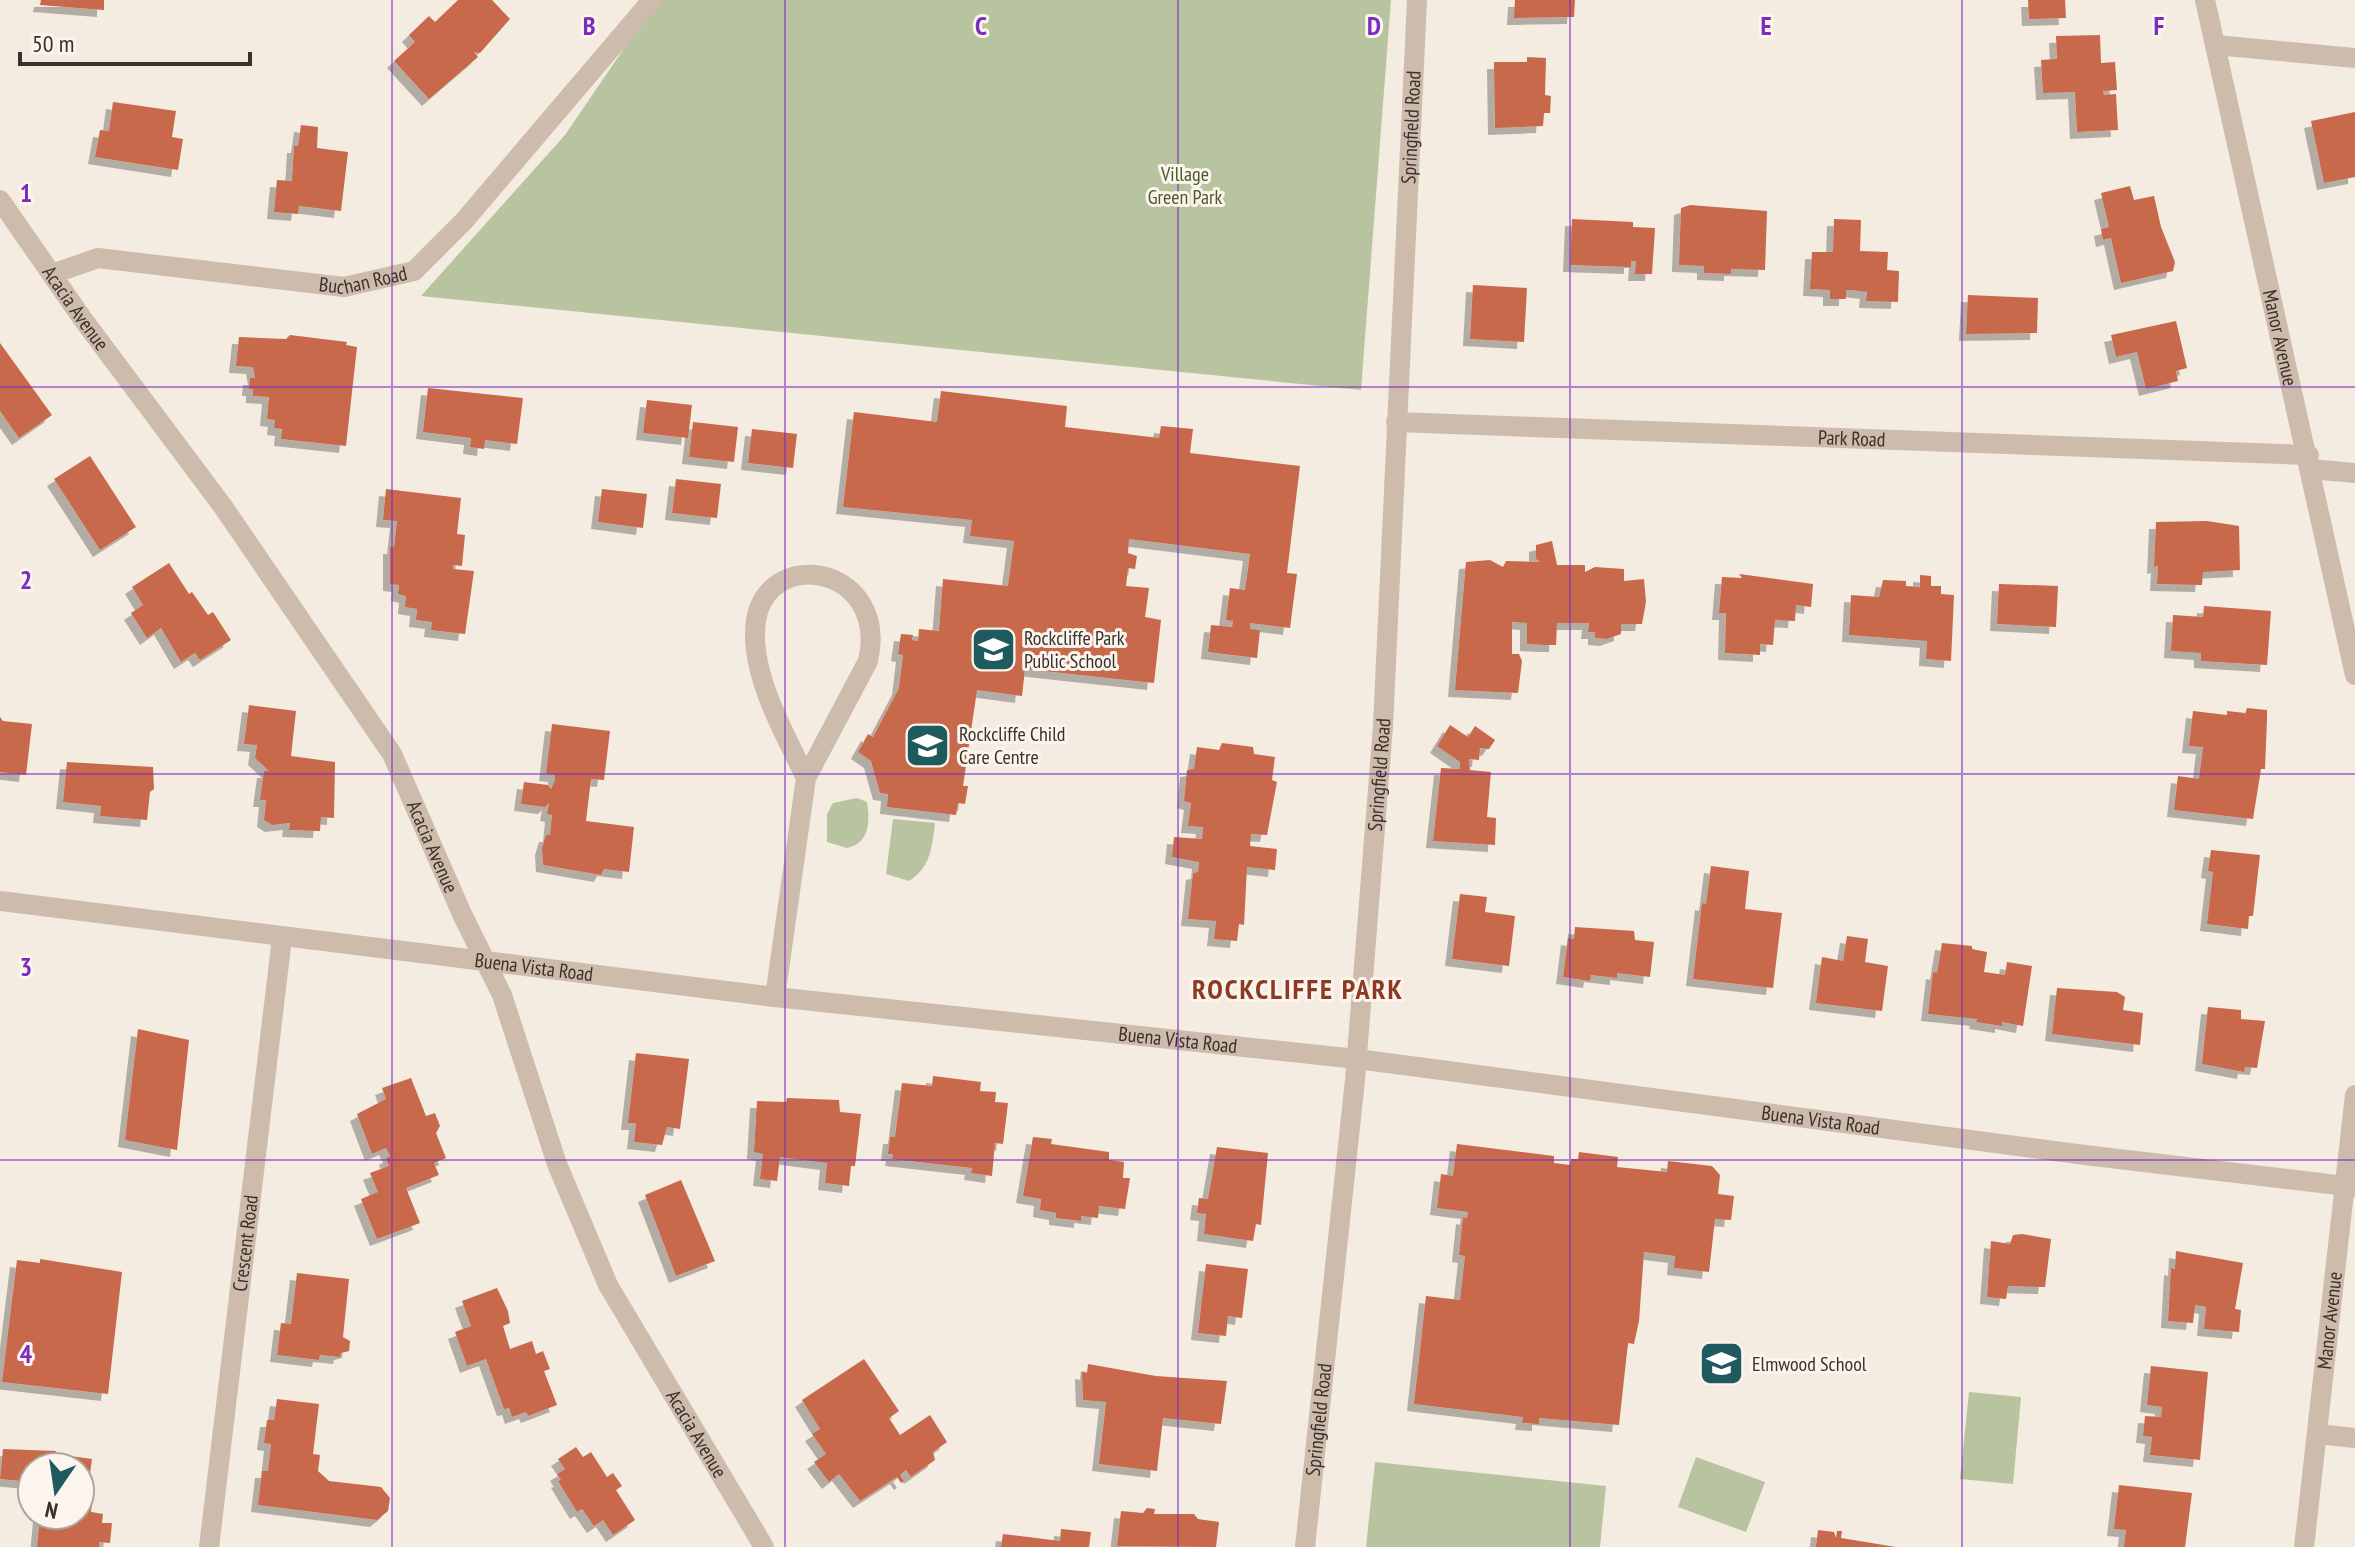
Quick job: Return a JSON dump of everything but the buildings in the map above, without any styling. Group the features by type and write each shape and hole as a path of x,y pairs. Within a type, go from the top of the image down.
{"street":[{"name":"Buchan Road","path":"52,274 98,258 344,287 414,271 464,221 652,0"},
{"name":"Springfield Road","path":"1305,1547 1357,1059 1383,726 1417,0"},
{"name":"Manor Avenue","path":"2205,0 2355,675"},
{"path":"2215,45 2355,58"},
{"name":"Acacia Avenue","path":"0,200 233,520 392,754 509,1011 557,1164 608,1285 764,1547"},
{"name":"Park Road","path":"1396,422 2310,462 2355,473"},
{"path":"775,997 806,778 868,661 872,642 870,619 854,594 829,579 802,574 791,576 770,591 759,614 755,634 758,662 782,728 806,778"},
{"name":"Buena Vista Road","path":"0,901 775,997 1357,1059 2085,1155 2350,1186"},
{"name":"Crescent Road","path":"209,1547 282,938"},
{"name":"Manor Avenue","path":"2304,1547 2350,1186 2355,1095"},
{"path":"2318,1434 2355,1438"}],"green space":[{"name":"Village Green Park","path":"657,0 1391,0 1361,390 421,296 565,135"},
{"path":"857,798 867,802 868,824 864,836 847,848 827,842 827,814 833,803"},
{"path":"893,819 935,823 926,863 909,881 886,874"},
{"path":"1969,1392 2021,1397 2013,1484 1960,1479"},
{"path":"1696,1457 1765,1482 1746,1532 1678,1507"},
{"path":"1375,1462 1606,1486 1600,1547 1366,1547"}],"place":[{"name":"Rockcliffe Park Public School","path":"993,650"},
{"name":"Rockcliffe Child Care Centre","path":"928,746"},
{"name":"Elmwood School","path":"1721,1364"}],"district":[{"name":"ROCKCLIFFE PARK","path":"1298,988"}]}
